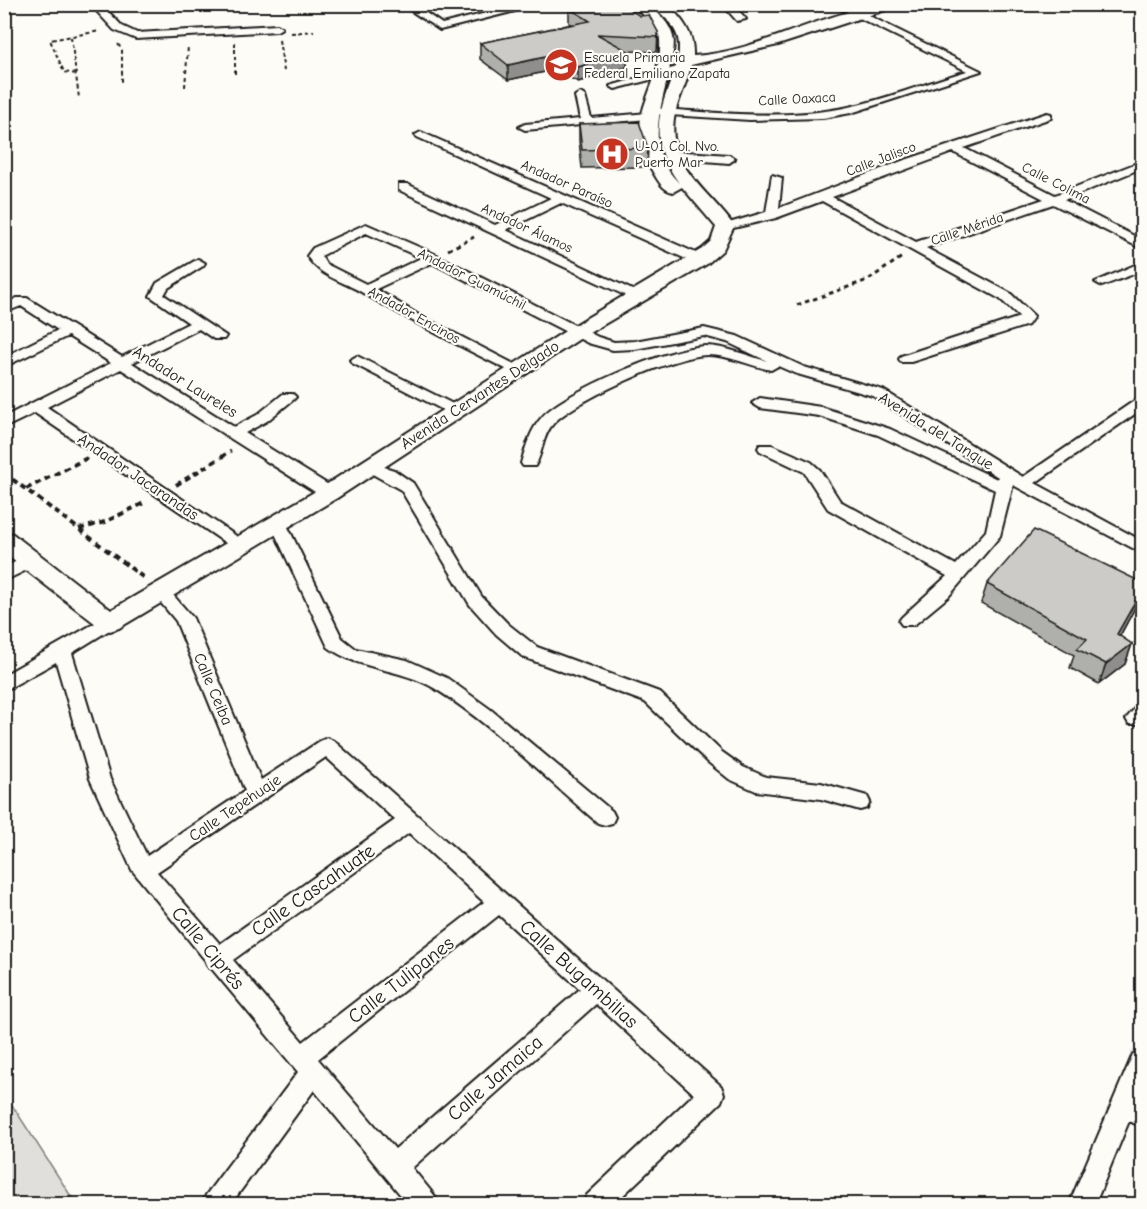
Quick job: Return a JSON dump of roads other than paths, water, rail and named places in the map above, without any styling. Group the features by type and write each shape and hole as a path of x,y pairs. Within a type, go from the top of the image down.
{"street":[{"path":"95,4 118,28 136,36 278,31"},
{"path":"406,4 440,27 538,4"},
{"path":"639,4 659,22 667,37 663,72 649,114 649,150 667,182 679,191 698,197"},
{"path":"727,4 741,19"},
{"path":"836,4 859,15"},
{"path":"615,86 897,4"},
{"path":"665,5 676,17 683,35 685,64 669,112 666,139 672,158 698,197 725,226"},
{"name":"Calle Oaxaca","path":"525,127 587,123 669,112 721,116 828,114 847,111 976,71 859,15"},
{"path":"580,96 587,123"},
{"path":"546,108 550,126"},
{"name":"Calle Jalisco","path":"725,226 772,215 906,164 1047,116"},
{"name":"Andador Paraíso","path":"421,135 700,260"},
{"name":"Calle Colima","path":"955,148 1143,245"},
{"path":"656,162 672,158 729,159"},
{"name":"Calle Mérida","path":"915,248 1055,199 1143,164"},
{"path":"772,215 776,178"},
{"name":"Andador Álamos","path":"403,187 638,296"},
{"path":"823,197 1005,296 1028,316 1023,322 906,359"},
{"path":"495,230 561,198"},
{"name":"Avenida Cervantes Delgado","path":"4,684 329,493 577,332 700,260 723,237 725,226"},
{"name":"Andador Guamúchil","path":"314,256 318,251 366,228 432,258 577,332"},
{"name":"Andador Encinos","path":"314,256 321,267 366,289 412,317 519,370"},
{"path":"366,289 432,258"},
{"path":"198,263 162,286 157,296 219,336"},
{"path":"1102,282 1143,266"},
{"name":"Andador Laureles","path":"4,309 22,301 329,493"},
{"path":"4,423 198,324"},
{"path":"4,363 68,330"},
{"name":"Avenida del Tanque","path":"577,332 613,346 635,345 678,335 704,332 732,339 782,363 879,393 1005,481 994,531 942,592 908,621"},
{"name":"Avenida del Tanque","path":"529,463 536,437 552,416 571,403 678,354 701,350 721,352 768,366 782,363"},
{"path":"357,360 456,411"},
{"path":"234,433 262,418 288,397"},
{"path":"1023,484 1143,402"},
{"path":"760,403 821,412 884,432 1005,481 1023,484 1143,548"},
{"name":"Andador Jacarandas","path":"37,407 239,546"},
{"path":"766,448 811,470 826,500 958,574"},
{"path":"368,467 388,474 407,487 476,601 502,629 530,652 652,697 715,757 736,773 763,784 821,791 860,802"},
{"path":"278,523 335,642 350,654 400,665 440,683 483,714 605,817"},
{"path":"4,540 110,622"},
{"path":"4,575 31,561"},
{"name":"Calle Ceiba","path":"161,591 184,618 256,793"},
{"name":"Calle Ciprés","path":"62,650 100,779 143,870 216,960 308,1064 425,1204"},
{"name":"Calle Tepehuaje","path":"143,870 327,746"},
{"name":"Calle Bugambilias","path":"327,746 712,1094 596,1204"},
{"name":"Calle Cascahuate","path":"216,960 410,821"},
{"name":"Calle Tulipanes","path":"214,1204 308,1064 500,902"},
{"name":"Calle Jamaica","path":"394,1167 596,990"},
{"path":"1082,1204 1133,1110 1143,1062"}],"place":[{"name":"Escuela Primaria Federal Emiliano Zapata","path":"561,65"},
{"name":"U-01 Col. Nvo. Puerto Mar","path":"612,154"}]}
